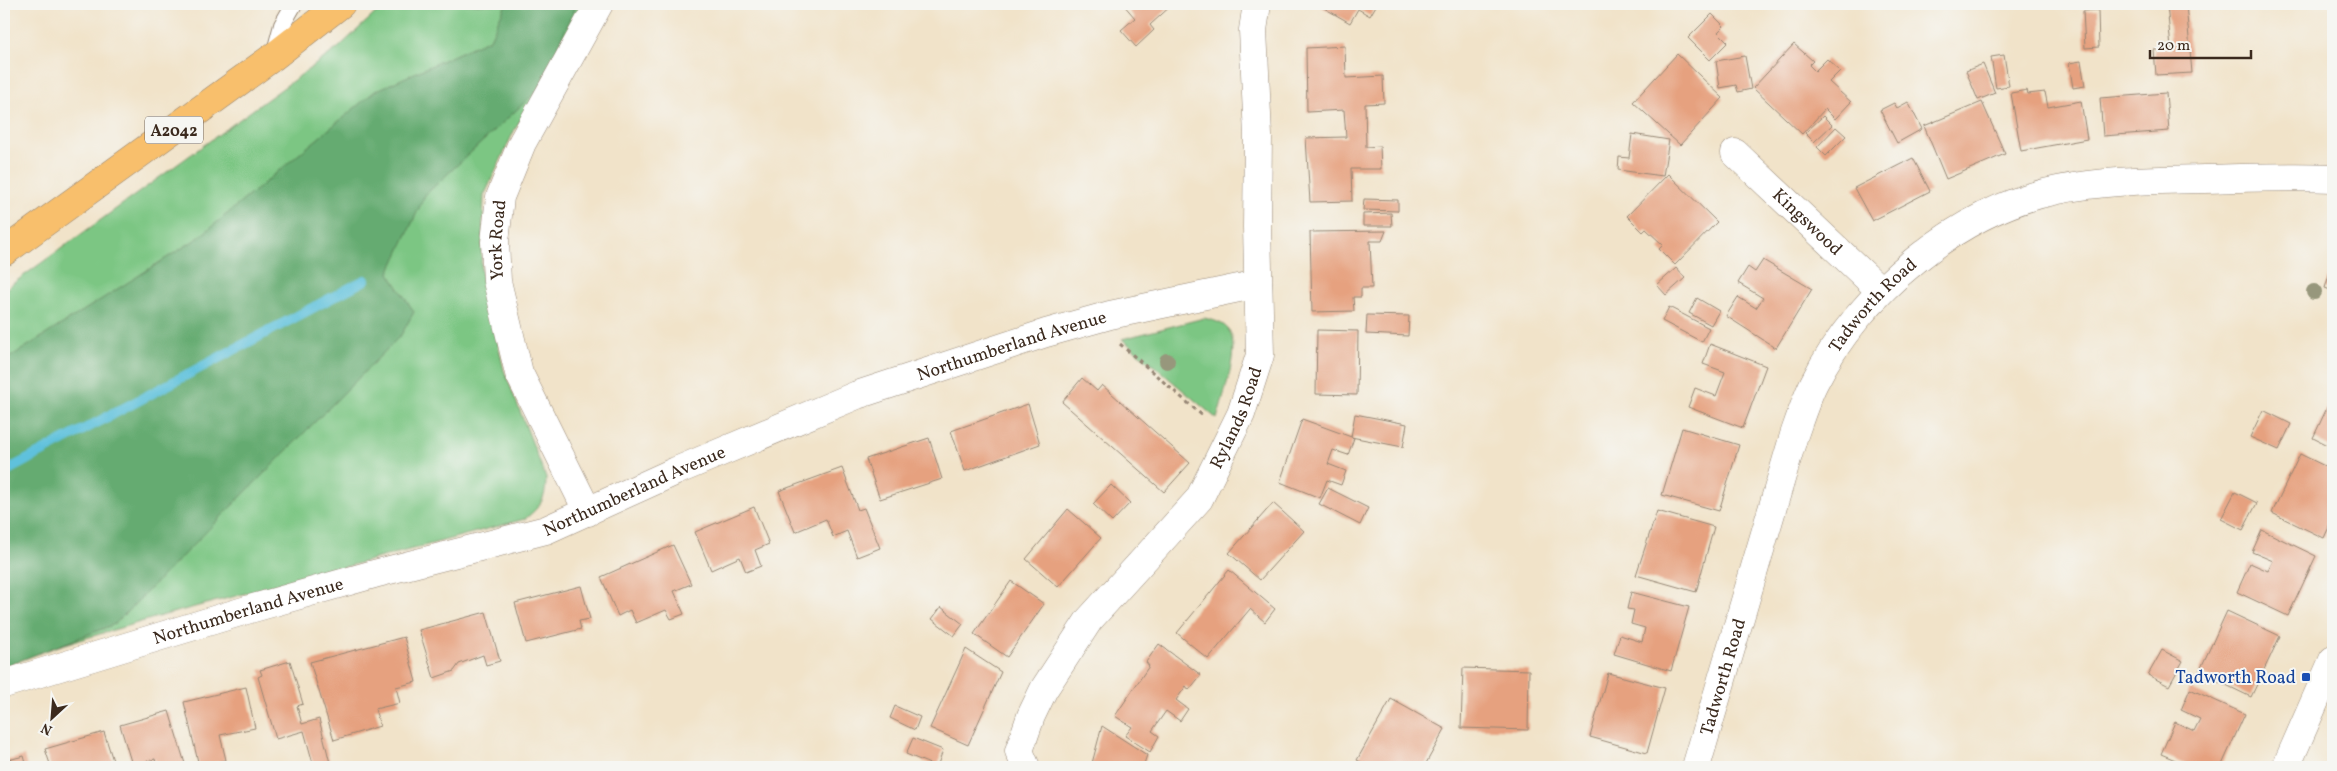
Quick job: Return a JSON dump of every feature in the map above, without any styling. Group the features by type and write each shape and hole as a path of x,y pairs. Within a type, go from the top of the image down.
{"main road":[{"name":"A2042","path":"4,252 273,57 341,4"}],"street":[{"name":"York Road","path":"588,512 519,373 497,281 495,242 500,197 522,143 599,4"},
{"name":"Rylands Road","path":"1026,767 1019,751 1044,689 1089,620 1199,499 1241,414 1260,355 1258,136 1253,30 1257,4"},
{"name":"Kingswood","path":"1735,153 1880,290"},
{"name":"Tadworth Road","path":"1696,767 1794,435 1814,383 1842,339 1880,290 1934,246 1997,209 2058,190 2121,182 2333,178"},
{"name":"Northumberland Avenue","path":"4,684 260,606 546,530 676,470 857,395 1046,333 1110,315 1258,284"},
{"path":"2286,767 2333,660"}],"lane":[{"path":"273,57 282,25 294,4"}],"path":[{"path":"1110,315 1115,340 1230,438"}],"green space":[{"path":"385,4 589,4 514,131 484,196 481,270 504,370 546,478 542,502 525,519 161,616 4,662 4,290 338,48"},
{"path":"506,4 577,4 539,89 425,195 389,273 414,312 401,335 115,624 4,667 4,361 198,238 375,91 490,39"},
{"path":"1204,318 1223,325 1228,329 1232,337 1233,347 1230,372 1217,419 1122,339"}],"building":[{"path":"1123,4 1173,4 1150,25 1154,30 1136,47 1121,30 1135,18"},
{"path":"1317,4 1377,4 1370,16 1358,9 1350,23"},
{"path":"2167,4 2186,4 2192,73 2156,75 2154,50 2171,49"},
{"path":"2098,10 2099,47 2085,48 2083,11"},
{"path":"1712,14 1724,26 1718,32 1728,42 1710,60 1688,38"},
{"path":"1794,44 1813,61 1809,65 1815,71 1827,59 1840,71 1829,82 1851,102 1835,119 1825,109 1802,134 1753,88"},
{"path":"1345,46 1346,78 1383,76 1384,103 1365,104 1366,147 1380,146 1381,169 1351,169 1352,201 1310,202 1306,138 1346,137 1344,110 1307,112 1306,48"},
{"path":"1677,54 1723,98 1680,145 1633,102"},
{"path":"2004,55 2009,86 1996,88 1991,57"},
{"path":"1745,56 1751,89 1738,92 1736,85 1720,88 1716,61"},
{"path":"2081,61 2085,86 2073,88 2069,63"},
{"path":"1983,64 1995,93 1978,100 1966,71"},
{"path":"2027,90 2028,94 2045,92 2048,107 2081,101 2087,139 2021,151 2011,93"},
{"path":"2166,93 2169,131 2103,136 2100,98"},
{"path":"1908,102 1922,129 1897,143 1880,110 1894,103 1897,108"},
{"path":"1982,102 2005,154 1946,179 1924,126"},
{"path":"1823,116 1832,125 1814,142 1805,133"},
{"path":"1836,127 1846,136 1826,156 1817,147"},
{"path":"1632,134 1669,140 1663,176 1618,170 1619,157 1629,158"},
{"path":"1913,158 1930,191 1872,221 1854,188"},
{"path":"1668,174 1717,222 1675,265 1659,249 1663,245 1646,229 1643,232 1627,216"},
{"path":"1364,199 1398,200 1398,211 1363,210"},
{"path":"1391,213 1392,226 1363,226 1363,214"},
{"path":"1386,231 1382,241 1370,241 1372,288 1361,288 1361,297 1353,297 1354,311 1312,312 1310,232"},
{"path":"1763,260 1812,289 1776,348 1726,316 1738,297 1756,308 1763,298 1738,283 1748,267 1755,272"},
{"path":"2333,262 2333,291 2325,288"},
{"path":"1676,268 1685,278 1666,295 1657,285"},
{"path":"1697,298 1719,311 1711,325 1689,313"},
{"path":"1669,307 1709,328 1702,342 1662,321"},
{"path":"1367,315 1409,316 1408,336 1366,334"},
{"path":"1317,330 1358,331 1357,395 1316,394"},
{"path":"1710,344 1766,366 1743,428 1688,407 1695,388 1716,396 1725,372 1703,364"},
{"path":"1082,378 1097,391 1102,385 1190,463 1164,492 1062,402"},
{"path":"2333,395 2333,448 2313,438"},
{"path":"1028,404 1040,444 965,471 951,431"},
{"path":"2263,410 2291,424 2279,450 2250,437"},
{"path":"1355,414 1407,424 1403,447 1351,437"},
{"path":"1302,419 1354,438 1348,455 1333,450 1328,464 1346,471 1341,485 1327,480 1320,498 1280,482"},
{"path":"1682,428 1739,445 1719,511 1662,495"},
{"path":"929,438 942,479 880,499 866,459"},
{"path":"2300,454 2333,470 2333,518 2324,538 2272,513"},
{"path":"842,468 858,510 864,508 880,548 857,557 847,531 833,537 826,519 795,532 779,491"},
{"path":"1111,485 1130,503 1112,522 1093,504"},
{"path":"1328,488 1368,508 1360,525 1319,504"},
{"path":"2235,492 2257,503 2243,530 2221,519"},
{"path":"1273,503 1304,531 1260,580 1229,553"},
{"path":"754,507 769,544 755,550 761,566 746,572 740,557 711,570 695,532"},
{"path":"1068,509 1101,538 1058,587 1026,559"},
{"path":"1657,511 1714,527 1696,592 1636,575"},
{"path":"2262,530 2316,556 2288,616 2237,592 2250,563 2268,571 2273,561 2252,552"},
{"path":"673,545 691,584 674,591 684,614 671,619 666,610 636,623 630,610 618,616 601,577"},
{"path":"1229,570 1275,609 1265,622 1250,609 1208,659 1177,633"},
{"path":"1011,581 1044,604 1007,657 974,634"},
{"path":"581,586 590,619 579,621 581,629 526,643 515,603"},
{"path":"1631,592 1689,607 1671,671 1614,654 1620,635 1642,642 1645,628 1631,624 1634,610 1627,609"},
{"path":"941,607 963,624 954,636 932,619"},
{"path":"2227,611 2280,636 2251,697 2199,672"},
{"path":"486,612 500,661 486,665 483,655 459,664 454,671 434,678 419,630"},
{"path":"404,637 416,682 396,687 400,703 375,709 380,726 334,740 310,662"},
{"path":"1159,644 1201,675 1189,690 1186,686 1176,700 1188,709 1180,721 1166,711 1152,731 1159,736 1150,752 1125,736 1132,727 1115,716 1149,666 1146,662"},
{"path":"966,649 1001,672 968,745 930,728"},
{"path":"2162,650 2183,661 2169,686 2148,675"},
{"path":"290,661 303,704 297,706 302,724 319,719 331,767 314,767 304,731 276,739 258,677 262,675 260,670"},
{"path":"1463,668 1529,670 1528,730 1461,728"},
{"path":"1608,673 1665,688 1647,753 1590,737"},
{"path":"246,687 255,728 220,735 226,760 199,766 184,702"},
{"path":"2190,689 2245,714 2221,767 2192,767 2161,754 2175,722 2194,731 2200,719 2181,710"},
{"path":"1391,699 1445,729 1424,767 1370,767 1357,760"},
{"path":"895,706 920,717 915,730 890,718"},
{"path":"169,711 186,767 157,767 155,759 132,765 120,725"},
{"path":"1102,726 1147,755 1143,767 1091,767"},
{"path":"104,732 115,767 51,767 45,749"},
{"path":"913,738 943,750 937,767 906,754"},
{"path":"24,756 27,767 4,767 4,761"}],"waterway":[{"path":"4,472 365,280"}],"place":[{"name":"Tadworth Road","path":"2306,677"}]}
